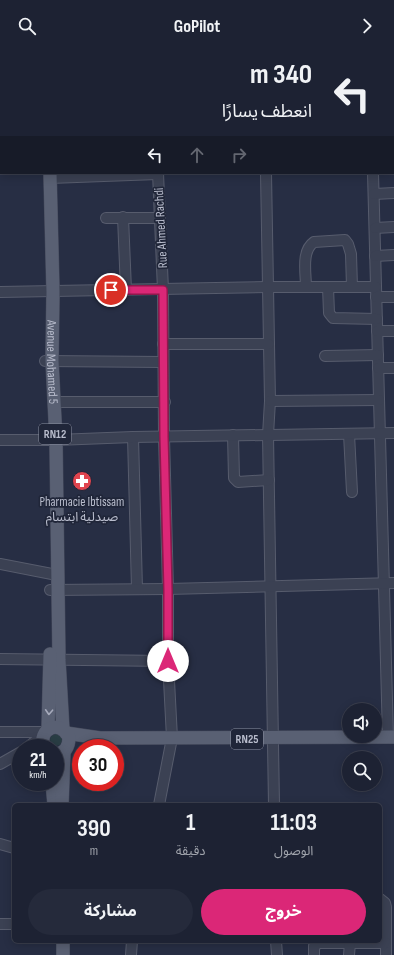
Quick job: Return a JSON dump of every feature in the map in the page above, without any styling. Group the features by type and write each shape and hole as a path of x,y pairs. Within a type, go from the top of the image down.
{"main road":[{"name":"Avenue Mohamed 5","path":"48,175 49,361 56,695"},
{"name":"Avenue Mohamed 5","path":"49,361 54,402 51,440"},
{"name":"RN12","path":"56,695 65,731"},
{"name":"RN12","path":"45,736 56,695"},
{"name":"RN25","path":"45,736 56,727 65,731 100,738 391,738"},
{"path":"64,747 69,737 65,731"},
{"name":"RN25","path":"64,750 100,738"},
{"path":"55,943 56,955"},
{"path":"63,943 63,955"}],"street":[{"path":"48,175 103,174"},
{"name":"Rue Ahmed Rachdi","path":"158,174 163,290 168,661 172,738 159,803"},
{"path":"266,174 270,401 268,435 272,587 274,803"},
{"path":"373,174 380,433 389,583 391,738"},
{"path":"374,194 394,194"},
{"path":"106,218 159,218"},
{"path":"123,218 126,290"},
{"path":"374,228 394,228"},
{"path":"306,287 306,253 308,248 314,242 339,240 345,240 350,249 352,287"},
{"path":"375,256 394,256"},
{"path":"0,292 267,287 352,287 394,296"},
{"path":"328,287 330,313 333,318 377,319"},
{"path":"377,331 394,331"},
{"path":"163,344 269,344"},
{"path":"325,356 378,355"},
{"path":"49,361 163,362"},
{"path":"378,368 394,368"},
{"path":"270,401 379,400"},
{"path":"54,402 164,402"},
{"path":"0,440 394,433"},
{"path":"349,434 352,492"},
{"path":"233,435 234,478 238,482 269,480"},
{"path":"133,437 138,589"},
{"path":"0,564 53,574"},
{"path":"54,590 168,590 389,583"},
{"path":"0,659 168,661"},
{"path":"0,732 45,736"},
{"path":"0,764 12,757"},
{"path":"0,844 12,847"},
{"path":"382,901 385,903 386,907 386,955"},
{"path":"0,924 12,924"},
{"path":"131,955 132,943"},
{"path":"276,943 277,955"},
{"path":"314,955 314,946 318,943"},
{"path":"349,955 350,943 386,943"}],"shaded area":[{"path":"54,734 58,734 62,738 50,739"}],"place":[{"name":"Pharmacie Ibtissam صيدلية ابتسام","path":"82,481"}],"route":[{"path":"111,290 163,290 168,661"}]}
